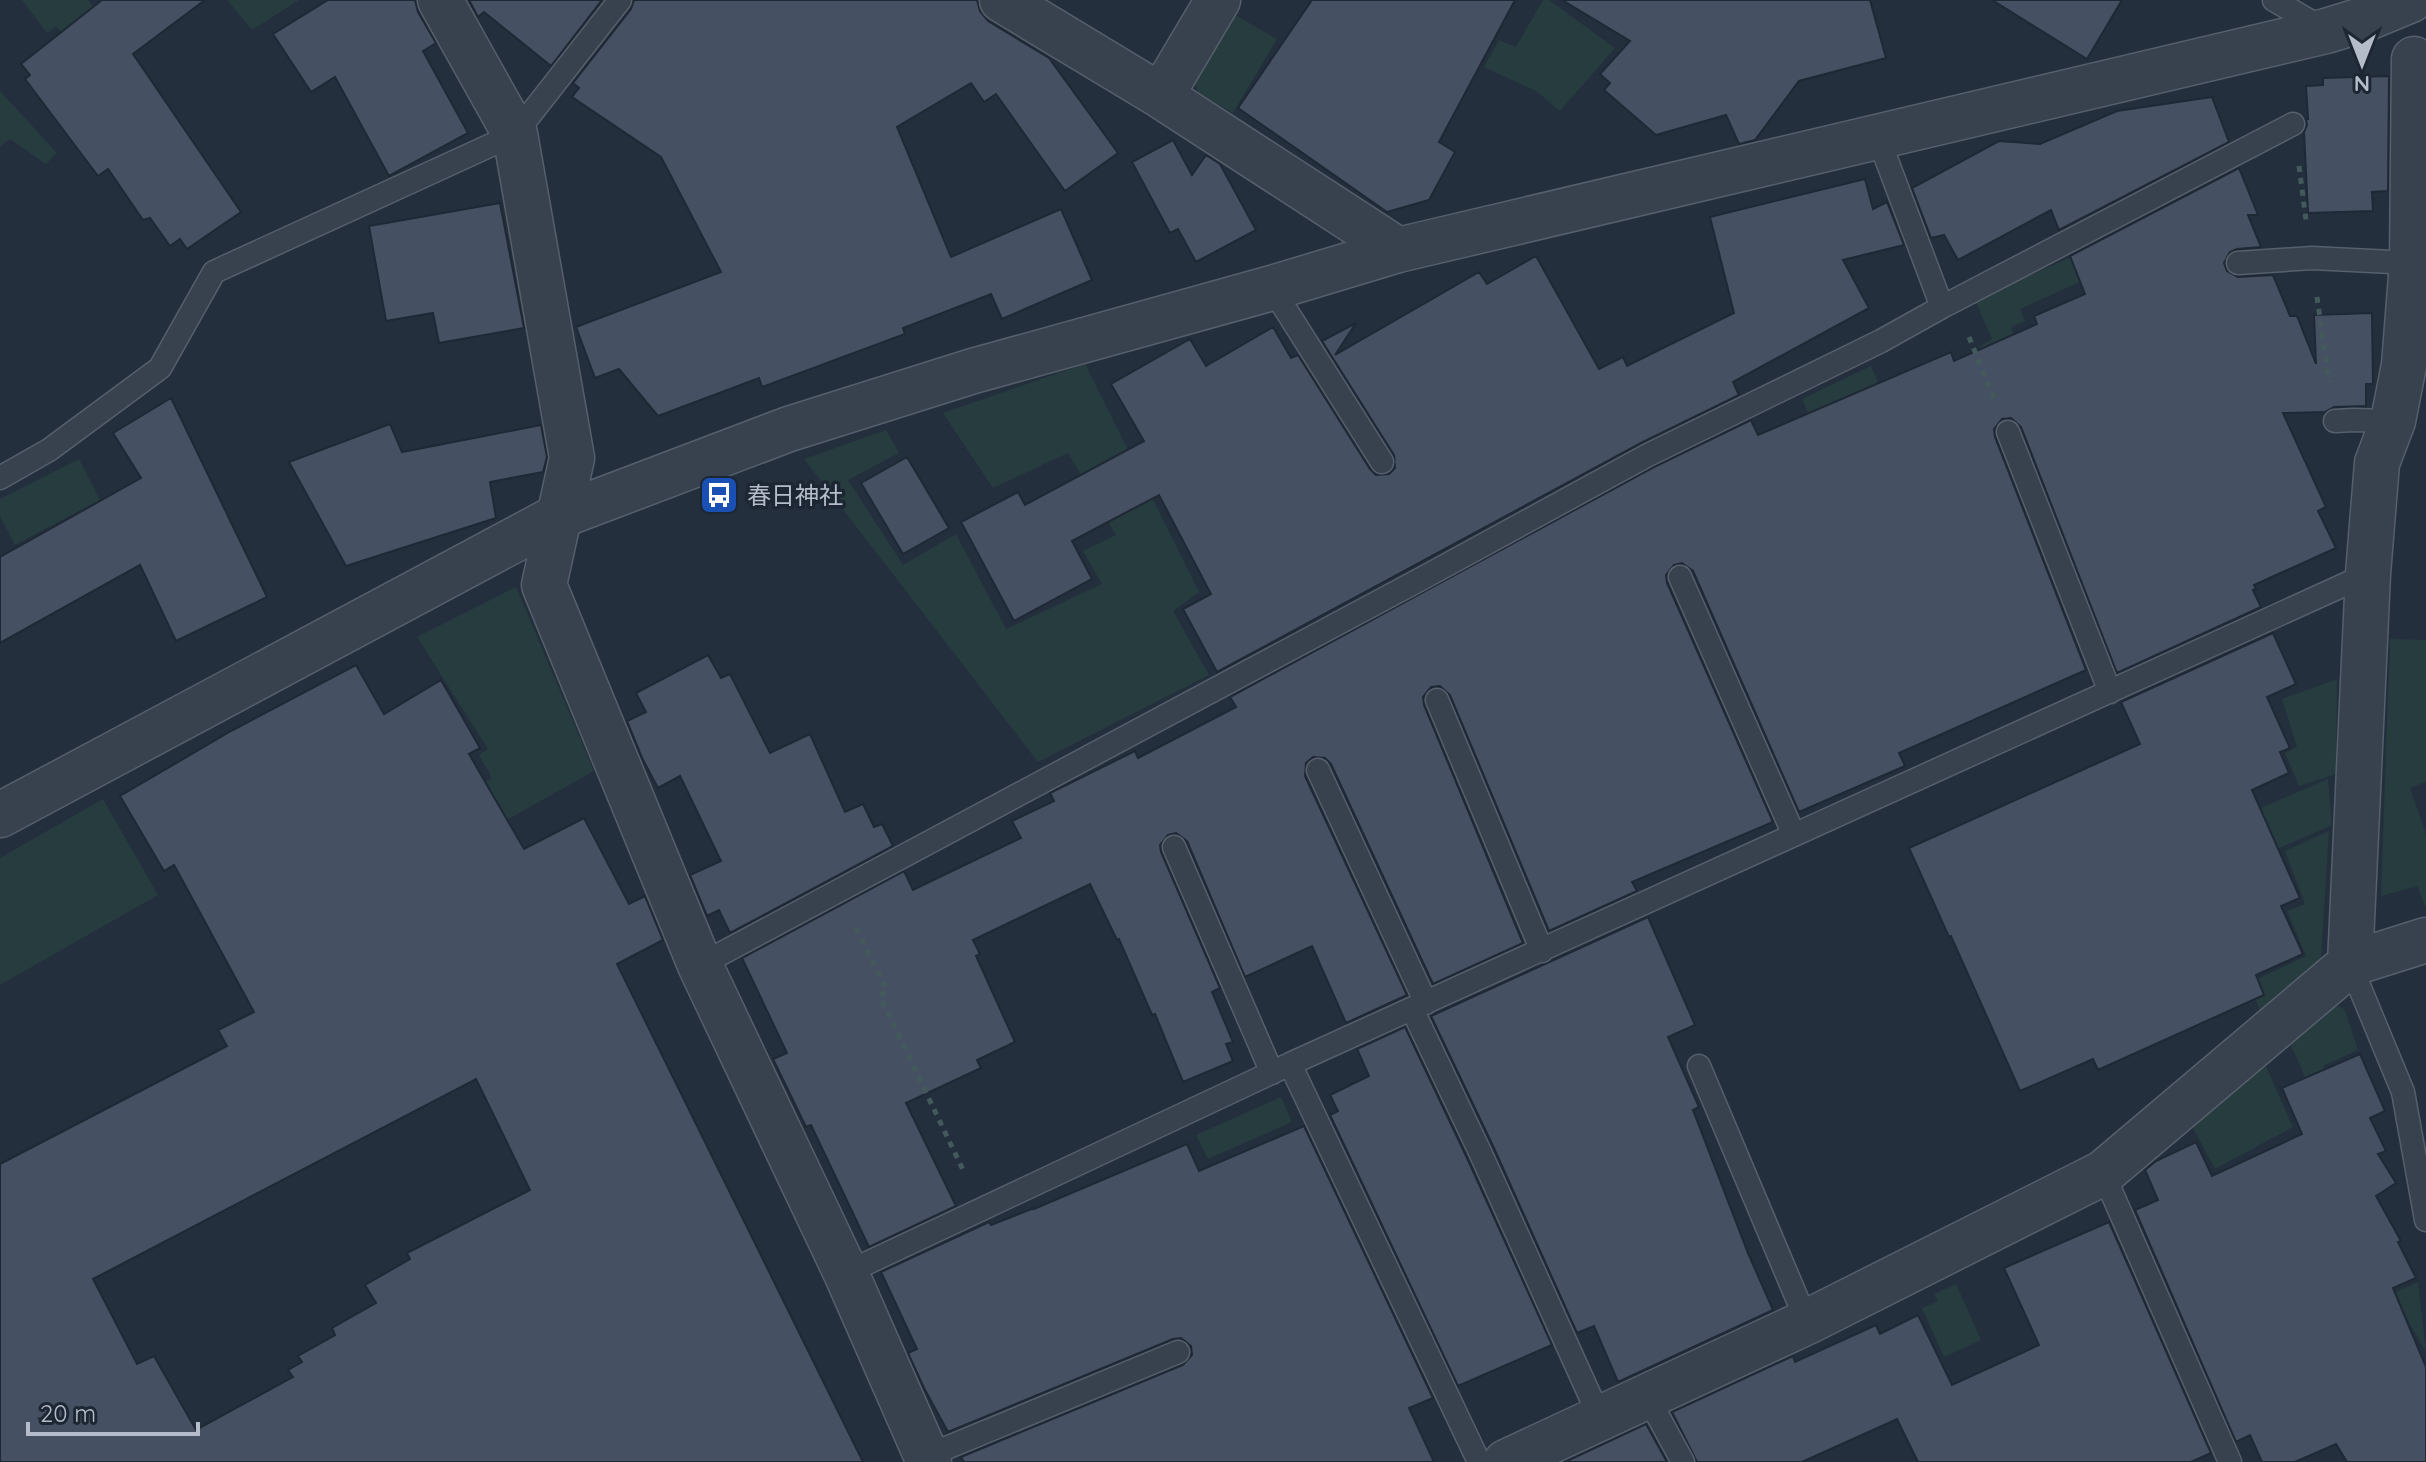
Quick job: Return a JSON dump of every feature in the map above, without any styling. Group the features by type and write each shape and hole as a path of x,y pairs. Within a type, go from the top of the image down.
{"street":[{"path":"440,0 515,134 572,458 544,585 700,965 846,1273 928,1459"},
{"path":"1002,0 1161,96 1398,250"},
{"path":"1161,96 1218,0"},
{"path":"0,815 557,517 789,429 973,371 1398,250 2345,25 2411,0"},
{"path":"2345,25 2420,62 2412,263 2415,370 2377,463 2368,574 2350,964"},
{"path":"1506,1462 1807,1322 2103,1173 2350,964 2426,940"}],"lane":[{"path":"0,478 49,450 160,368 214,272 515,134 620,0"},
{"path":"2274,0 2345,25"},
{"path":"700,965 1648,455 1881,341 2293,124"},
{"path":"1878,137 1948,303"},
{"path":"2238,263 2312,258 2412,263"},
{"path":"1272,288 1382,462"},
{"path":"2335,421 2393,421"},
{"path":"2008,432 2110,692"},
{"path":"846,1273 1281,1069 2368,574"},
{"path":"1680,577 1794,835"},
{"path":"1437,700 1542,951"},
{"path":"1318,770 1480,1152 1600,1418"},
{"path":"1174,847 1281,1069 1479,1462"},
{"path":"2350,964 2403,1092 2426,1220"},
{"path":"1699,1066 1807,1322"},
{"path":"2103,1173 2230,1462"},
{"path":"928,1459 1178,1352"},
{"path":"1647,1396 1683,1462"}],"path":[{"path":"1948,303 2008,432"},
{"path":"838,892 887,990 880,996 981,1209"}],"green space":[{"path":"22,0 88,0 123,43 91,70 56,26 47,33"},
{"path":"227,0 299,0 252,30"},
{"path":"1543,0 1549,0 1615,48 1560,111 1536,91 1484,67 1499,40 1516,47"},
{"path":"1228,11 1277,39 1233,113 1199,93 1190,74"},
{"path":"0,91 57,153 46,164 10,139 0,146"},
{"path":"2098,245 2109,269 2020,309 2025,321 2011,327 2043,399 2008,415 1979,347 1992,339 1975,300"},
{"path":"1085,364 1199,592 1173,611 1209,675 1038,762 804,459 886,430 899,453 848,480 903,565 956,534 1006,629 1102,584 1083,551 1116,535 1068,453 993,488 943,413"},
{"path":"1871,366 1879,384 1810,417 1802,399"},
{"path":"79,459 100,500 15,545 0,516 0,499"},
{"path":"516,587 594,771 335,916 425,817 492,778 479,755 488,749 417,637"},
{"path":"2390,639 2426,640 2426,782 2410,788 2426,834 2426,908 2417,886 2381,896"},
{"path":"2337,679 2336,774 2299,786 2285,753 2297,747 2282,699"},
{"path":"2328,779 2332,825 2268,853 2251,812"},
{"path":"103,799 158,895 0,985 0,858"},
{"path":"2329,831 2321,959 2262,1016 2249,983 2306,956 2287,911 2305,904 2285,851"},
{"path":"2335,1004 2345,1010 2358,1050 2323,1066 2328,1080 2309,1086 2287,1036"},
{"path":"2265,1064 2293,1127 2215,1169 2191,1124"},
{"path":"1281,1097 1292,1122 1208,1159 1196,1135"},
{"path":"2418,1282 2426,1352 2408,1321 2303,1364 2375,1301"},
{"path":"1956,1284 1981,1340 1944,1357 1922,1308 1938,1301 1934,1294"}],"building":[{"path":"102,0 205,0 133,54 241,212 187,249 180,239 170,246 150,218 143,220 108,169 98,176 25,79 30,75 21,64"},
{"path":"328,0 415,0 418,12 436,43 423,51 468,133 389,176 335,77 311,92 273,34"},
{"path":"469,0 602,0 551,66 484,12 478,17"},
{"path":"634,0 977,0 980,11 988,21 1049,58 1118,153 1065,191 996,94 984,102 971,83 897,127 951,257 1061,209 1092,280 1002,319 991,294 903,328 905,334 762,387 759,378 658,416 619,369 595,378 576,327 721,272 661,157 572,97 579,88 573,83 631,9"},
{"path":"1312,0 1515,0 1439,142 1455,152 1429,200 1387,212 1238,108"},
{"path":"1562,0 1870,0 1886,58 1799,81 1755,140 1739,144 1726,115 1656,135 1604,90 1610,83 1600,74 1630,41"},
{"path":"1992,0 2122,0 2087,59"},
{"path":"2389,76 2388,191 2372,192 2373,211 2308,213 2304,132 2308,119 2306,86 2323,85 2323,78"},
{"path":"2212,97 2229,142 2059,230 2051,210 1958,260 1944,235 1931,238 1912,188 1999,141 2040,144 2117,111"},
{"path":"1173,140 1192,175 1206,155 1220,164 1256,230 1196,262 1178,229 1170,233 1132,162"},
{"path":"2239,168 2258,215 2248,215 2261,247 2230,252 2224,263 2227,271 2238,277 2273,275 2290,316 2297,316 2316,364 2314,315 2372,313 2373,384 2366,384 2366,406 2334,407 2325,412 2283,413 2326,507 2318,511 2336,548 2254,585 2256,589 2253,590 2261,607 2117,673 2021,427 2011,418 2002,419 1994,429 1995,437 2086,670 1899,753 1905,766 1799,812 1693,571 1682,563 1674,565 1666,575 1667,583 1773,822 1632,882 1637,891 1549,931 1450,695 1440,686 1431,687 1423,697 1424,705 1523,943 1433,984 1331,764 1325,758 1313,757 1306,763 1305,776 1407,995 1346,1023 1312,946 1245,977 1187,841 1176,833 1168,835 1160,845 1161,852 1220,988 1212,992 1233,1042 1226,1044 1233,1061 1183,1082 1155,1014 1152,1015 1119,939 1090,884 973,940 980,954 976,956 1015,1042 977,1060 981,1068 906,1103 956,1206 869,1247 811,1125 806,1127 773,1059 787,1053 742,958 904,871 913,890 1021,838 1012,821 1054,801 1050,793 1135,751 1138,758 1236,707 1230,697 1654,467 1751,420 1758,435 1951,352 1954,361 2037,324 2034,316 2085,294 2070,256"},
{"path":"1865,179 1873,209 1887,202 1904,245 1843,260 1869,308 1733,382 1739,395 1641,443 1217,672 1183,609 1211,594 1159,495 1072,541 1092,579 1014,621 961,522 1018,492 1025,505 1144,441 1111,384 1190,339 1206,366 1273,327 1291,358 1298,355 1370,469 1376,475 1389,474 1395,468 1394,455 1322,341 1356,323 1335,355 1479,272 1487,284 1536,256 1599,369 1623,357 1627,366 1734,313 1710,217"},
{"path":"500,203 524,328 439,343 433,313 386,321 369,226"},
{"path":"171,398 267,597 176,641 140,565 0,643 0,557 141,478 113,433"},
{"path":"390,424 402,452 541,425 547,457 543,472 490,482 496,518 346,566 289,462"},
{"path":"907,457 949,528 903,554 861,483"},
{"path":"2273,633 2296,684 2267,697 2290,748 2280,752 2289,773 2252,790 2300,898 2281,906 2303,954 2256,975 2264,995 2098,1070 2093,1059 2020,1091 1909,848 2140,744 2121,702"},
{"path":"708,655 721,678 730,674 770,753 810,734 845,812 863,804 874,827 882,824 893,846 730,933 719,910 707,916 690,875 721,861 680,776 658,788 627,721 646,712 636,693"},
{"path":"356,665 384,714 441,680 480,748 469,754 524,849 584,818 629,904 645,896 663,940 617,964 863,1462 0,1462 0,1164 227,1046 218,1030 254,1012 174,865 164,871 120,796 231,731","holes":["476,1079 530,1190 407,1253 410,1259 365,1285 376,1303 332,1328 335,1335 298,1356 302,1362 288,1370 293,1377 196,1430 154,1356 137,1364 93,1279"]},
{"path":"1648,917 1695,1025 1668,1037 1699,1107 1693,1110 1773,1310 1618,1382 1594,1326 1577,1333 1431,1016"},
{"path":"1405,1027 1552,1345 1458,1386 1330,1115 1338,1111 1330,1095 1369,1076 1357,1049"},
{"path":"2360,1054 2385,1111 2370,1118 2386,1151 2378,1154 2396,1183 2376,1196 2401,1241 2398,1242 2416,1278 2393,1288 2426,1367 2426,1462 2347,1462 2336,1444 2295,1462 2262,1462 2250,1435 2236,1442 2135,1210 2158,1200 2145,1170 2156,1161 2196,1142 2212,1176 2302,1134 2282,1088"},
{"path":"1304,1126 1433,1398 1409,1408 1434,1462 964,1462 961,1457 1183,1365 1192,1355 1191,1346 1181,1338 1173,1339 948,1432 908,1353 917,1349 881,1272 989,1222 991,1225 1034,1209 1187,1144 1199,1171"},
{"path":"2109,1222 2211,1453 2191,1462 1918,1462 1897,1419 1802,1462 1697,1462 1672,1412 1793,1356 1795,1362 1876,1325 1880,1334 1918,1315 1952,1385 2039,1345 2004,1268"},
{"path":"1646,1424 1667,1462 1565,1462"}],"place":[{"name":"春日神社","path":"719,495"}]}
